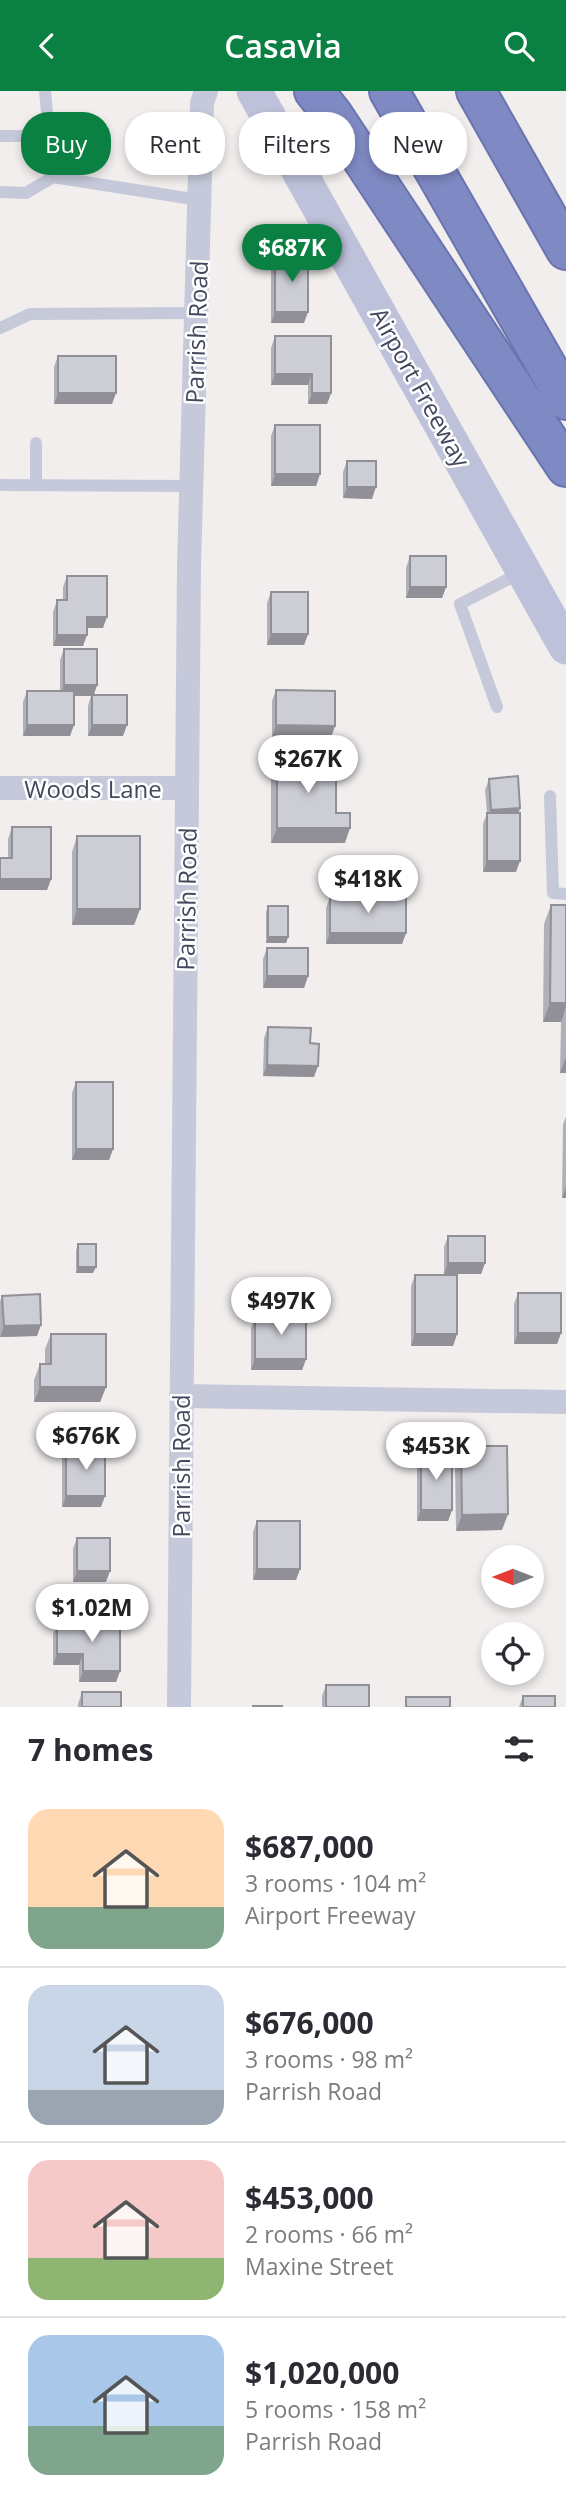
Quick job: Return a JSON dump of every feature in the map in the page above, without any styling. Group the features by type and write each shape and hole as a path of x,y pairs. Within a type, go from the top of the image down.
{"highway":[{"path":"314,91 333,115 566,467"},
{"path":"389,91 566,400"},
{"path":"476,91 566,250"}],"main road":[{"name":"Airport Freeway","path":"254,91 566,647"}],"street":[{"name":"Parrish Road","path":"179,1707 191,486 202,103 205,91"},
{"name":"Woods Lane","path":"0,788 187,788"},
{"path":"181,1396 566,1402"}],"lane":[{"path":"45,91 47,112"},
{"path":"0,136 21,136"},
{"path":"0,192 26,193 53,177 199,200"},
{"path":"0,328 30,314 196,313"},
{"path":"36,443 36,485"},
{"path":"0,485 191,486"},
{"path":"497,707 460,604 523,571"},
{"path":"550,796 553,893 566,894"}],"building":[{"path":"275,256 308,256 308,312 275,312"},
{"path":"275,336 331,336 331,393 312,393 312,374 275,374"},
{"path":"58,356 116,356 116,393 58,393"},
{"path":"275,425 320,425 320,474 275,474"},
{"path":"347,461 376,461 376,487 347,487"},
{"path":"410,556 446,556 446,587 410,587"},
{"path":"67,576 107,576 107,617 87,617 87,635 57,635 57,600 67,600"},
{"path":"271,592 308,592 308,634 271,634"},
{"path":"64,649 97,649 97,685 64,685"},
{"path":"276,690 335,691 335,726 276,725"},
{"path":"27,691 74,691 74,725 27,725"},
{"path":"92,695 127,695 127,725 92,725"},
{"path":"277,759 336,759 336,813 350,813 350,828 277,828"},
{"path":"518,776 520,808 491,810 489,779"},
{"path":"487,813 520,813 520,861 487,861"},
{"path":"12,827 51,827 51,879 0,879 0,858 12,858"},
{"path":"77,836 140,836 140,909 77,909"},
{"path":"330,897 406,897 406,933 330,933"},
{"path":"551,905 566,905 566,1003 550,1003"},
{"path":"268,906 288,906 288,937 268,937"},
{"path":"267,948 308,948 308,976 267,976"},
{"path":"268,1027 311,1028 310,1043 319,1044 318,1066 267,1065"},
{"path":"76,1082 113,1082 113,1149 76,1149"},
{"path":"448,1236 485,1236 485,1263 448,1263"},
{"path":"78,1244 96,1244 96,1267 78,1267"},
{"path":"415,1275 457,1275 457,1334 415,1334"},
{"path":"518,1293 561,1293 561,1333 518,1333"},
{"path":"40,1294 41,1325 4,1326 2,1296"},
{"path":"255,1316 306,1316 306,1359 255,1359"},
{"path":"51,1334 106,1334 106,1387 40,1387 40,1364 51,1364"},
{"path":"461,1446 507,1446 508,1514 462,1515"},
{"path":"66,1448 105,1448 105,1496 66,1496"},
{"path":"421,1454 452,1454 452,1510 421,1510"},
{"path":"257,1521 300,1521 300,1569 257,1569"},
{"path":"77,1538 110,1538 110,1571 77,1571"},
{"path":"57,1622 120,1622 120,1671 83,1671 83,1654 57,1654"},
{"path":"326,1685 369,1685 369,1707 326,1707"},
{"path":"82,1692 121,1692 121,1707 82,1707"},
{"path":"523,1696 555,1696 555,1707 523,1707"},
{"path":"406,1697 450,1697 450,1707 406,1707"}]}
